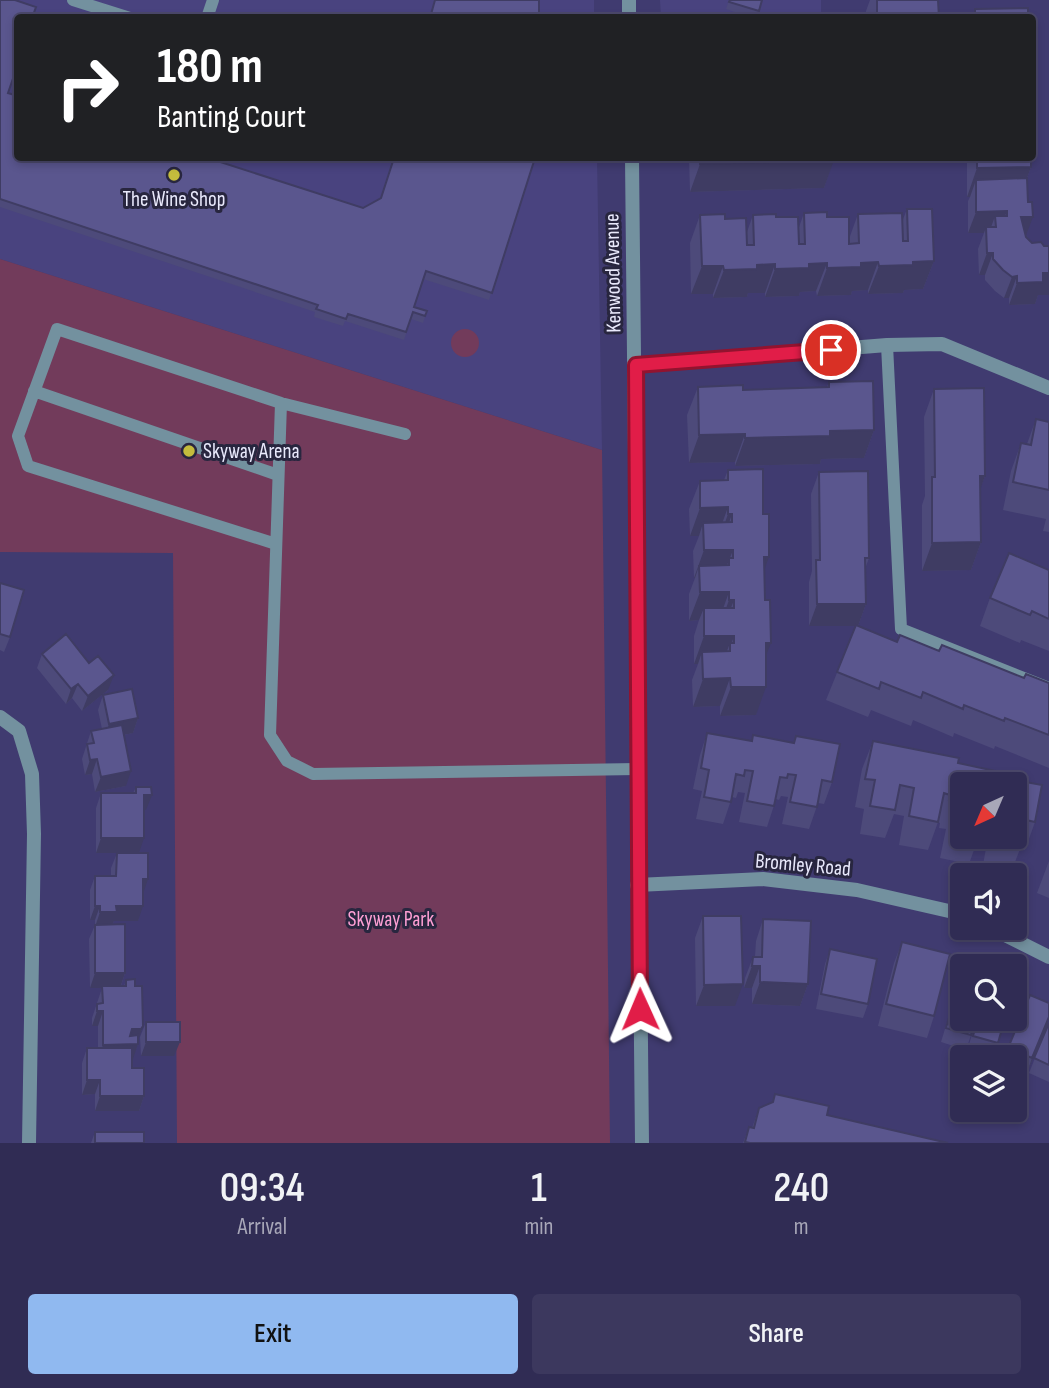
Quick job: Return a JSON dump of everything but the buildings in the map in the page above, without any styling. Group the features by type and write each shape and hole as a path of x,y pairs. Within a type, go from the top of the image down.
{"street":[{"name":"Kenwood Avenue","path":"632,161 636,365 637,885 642,1143"},
{"path":"636,365 887,345 942,344 1049,388"},
{"path":"0,717 19,731 32,774 34,834 29,1143"},
{"name":"Bromley Road","path":"637,885 763,879 857,890 950,911"},
{"path":"1015,940 1049,957"}],"lane":[{"path":"73,0 117,14"},
{"path":"276,544 29,466 18,436 57,329 281,403 405,434"},
{"path":"887,345 901,629 1049,688"},
{"path":"34,391 278,475"},
{"path":"281,403 270,735 287,761 313,774 637,769"}],"shaded area":[{"path":"0,0 594,0 594,14 14,14 14,161 597,161 602,450 0,259"},
{"path":"660,0 821,0 821,14 661,14"}],"green space":[{"name":"Skyway Park","path":"0,259 602,450 610,1143 177,1143 173,553 0,552"},
{"path":"465,329 475,333 479,343 475,353 465,357 455,353 451,343 455,333"}],"place":[{"name":"The Wine Shop","path":"174,175"},
{"name":"Skyway Arena","path":"189,451"}],"route":[{"path":"640,1009 637,885 636,365 831,350"}]}
